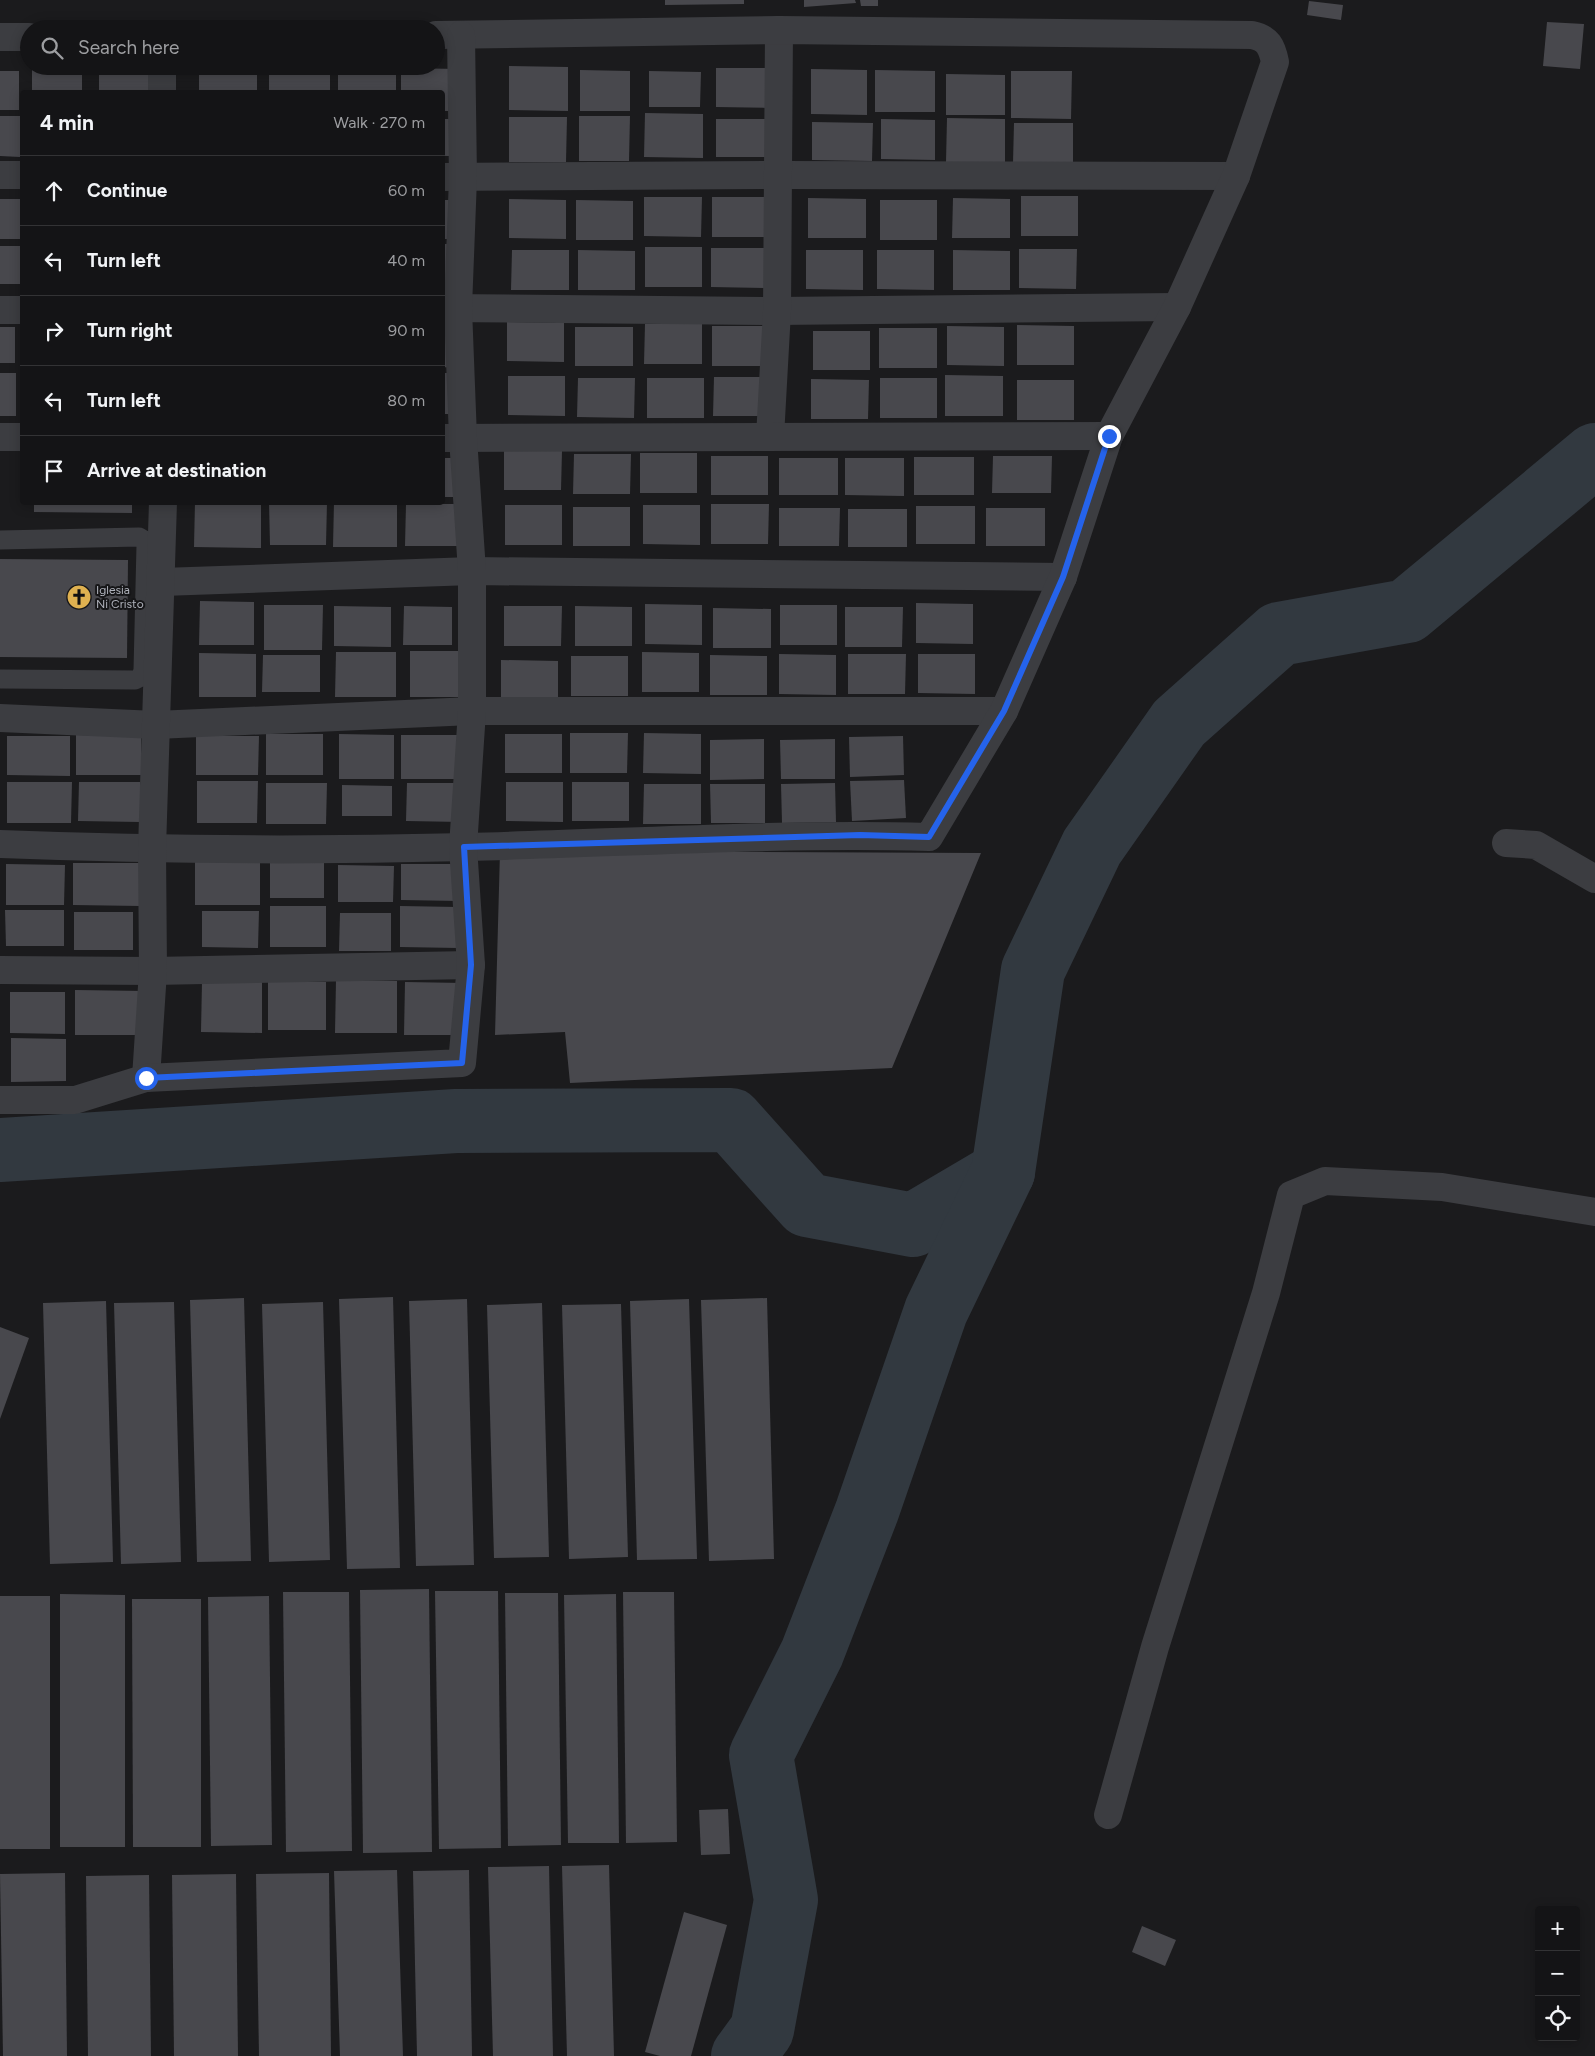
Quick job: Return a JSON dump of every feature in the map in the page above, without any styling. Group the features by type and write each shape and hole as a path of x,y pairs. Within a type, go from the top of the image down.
{"street":[{"path":"770,437 777,311 779,30"},
{"path":"0,844 152,849 464,847 860,835 929,837 1004,711 1063,577 1109,436 1177,307 1236,176 1275,62 1270,44 1264,38 1258,36 779,30 449,35 453,177 450,308 452,438 472,571 472,711 464,847 471,965 462,1063 146,1078 75,1100 0,1100"},
{"path":"0,37 20,37"},
{"path":"162,75 162,90"},
{"path":"0,175 20,175"},
{"path":"453,177 778,175 1236,176"},
{"path":"450,308 777,311 1177,307"},
{"path":"0,310 20,310"},
{"path":"452,438 1109,436"},
{"path":"0,437 20,437"},
{"path":"146,1078 154,971 152,849 163,505"},
{"path":"162,582 472,571 1063,577"},
{"path":"0,718 156,725 472,711 1004,711"},
{"path":"1506,843 1536,845 1595,879"},
{"path":"0,970 154,971 471,965"},
{"path":"1108,1815 1160,1629 1266,1293 1291,1195 1325,1181 1442,1186 1595,1212"}],"lane":[{"path":"0,540 139,536 146,545 143,670 141,677 135,680 0,680"}],"building":[{"path":"665,0 744,0 744,4 665,5"},
{"path":"804,0 855,0 856,3 804,7"},
{"path":"860,0 878,0 878,6 861,6"},
{"path":"1309,1 1343,5 1341,20 1307,15"},
{"path":"1547,22 1584,24 1580,69 1543,66"},
{"path":"509,66 568,67 568,111 509,110"},
{"path":"716,68 771,68 771,108 716,107"},
{"path":"445,69 460,69 459,111 445,111 445,90 401,90 401,75 445,75"},
{"path":"811,69 867,70 867,115 811,114"},
{"path":"580,70 630,71 630,111 580,111"},
{"path":"875,70 935,71 935,112 875,112"},
{"path":"0,71 19,71 19,110 0,110"},
{"path":"649,71 701,72 700,107 649,107"},
{"path":"1011,71 1072,71 1071,119 1011,118"},
{"path":"946,74 1005,75 1005,115 946,115"},
{"path":"32,75 82,75 82,90 32,90"},
{"path":"99,75 155,75 155,90 99,90"},
{"path":"199,75 257,75 257,90 199,90"},
{"path":"269,75 330,75 330,90 269,90"},
{"path":"338,75 396,75 396,90 338,90"},
{"path":"645,113 703,114 703,158 644,157"},
{"path":"0,116 20,116 20,157 0,156"},
{"path":"579,116 630,116 629,161 579,161"},
{"path":"509,117 567,117 566,162 509,162"},
{"path":"947,118 1005,119 1005,162 946,162"},
{"path":"445,119 461,119 460,156 445,156"},
{"path":"716,119 768,119 768,157 716,157"},
{"path":"881,119 935,120 935,160 881,159"},
{"path":"812,122 873,123 872,161 812,160"},
{"path":"1014,123 1073,123 1073,164 1013,163"},
{"path":"1021,196 1078,196 1078,236 1021,236"},
{"path":"644,197 702,197 701,237 644,236"},
{"path":"712,197 769,197 769,237 712,237"},
{"path":"808,198 866,199 866,238 808,238"},
{"path":"953,198 1010,199 1010,238 952,238"},
{"path":"0,199 20,199 20,239 0,239"},
{"path":"509,199 566,200 566,239 509,238"},
{"path":"445,200 458,200 458,239 445,239"},
{"path":"576,200 633,201 633,240 576,240"},
{"path":"880,200 937,200 937,240 880,240"},
{"path":"445,244 457,244 457,285 445,285"},
{"path":"0,246 20,246 20,284 0,284"},
{"path":"645,247 702,247 702,287 645,287"},
{"path":"711,248 768,248 768,288 711,287"},
{"path":"1019,249 1077,249 1076,289 1019,288"},
{"path":"512,250 569,250 569,290 511,290"},
{"path":"578,250 635,251 635,290 578,290"},
{"path":"806,250 863,250 863,290 806,289"},
{"path":"877,250 934,250 934,290 877,289"},
{"path":"953,250 1010,251 1010,290 953,290"},
{"path":"507,322 564,323 564,362 507,361"},
{"path":"445,324 457,324 456,368 445,367"},
{"path":"645,324 702,324 702,364 644,364"},
{"path":"1017,325 1074,326 1074,365 1017,365"},
{"path":"712,326 769,326 769,366 712,366"},
{"path":"947,326 1004,327 1004,366 947,365"},
{"path":"0,327 15,327 15,363 0,363"},
{"path":"575,327 633,327 633,366 575,366"},
{"path":"879,328 937,328 937,368 879,368"},
{"path":"813,331 870,331 870,370 813,370"},
{"path":"0,373 16,373 16,416 0,416"},
{"path":"445,373 459,373 459,414 445,414"},
{"path":"945,375 1003,376 1003,416 945,416"},
{"path":"508,376 565,376 565,416 508,415"},
{"path":"714,377 770,377 770,416 713,416"},
{"path":"578,378 635,378 634,418 577,417"},
{"path":"647,378 704,378 704,418 647,418"},
{"path":"880,378 937,378 937,418 880,418"},
{"path":"811,379 869,380 868,419 811,419"},
{"path":"1017,380 1074,380 1074,420 1017,420"},
{"path":"504,451 562,451 561,490 504,490"},
{"path":"640,453 697,453 697,493 640,493"},
{"path":"574,454 631,454 630,494 573,494"},
{"path":"711,456 768,456 768,495 711,495"},
{"path":"993,456 1052,456 1051,493 992,493"},
{"path":"914,457 974,457 974,495 914,495"},
{"path":"445,458 461,458 461,497 445,497"},
{"path":"779,458 838,458 838,495 779,495"},
{"path":"845,458 904,458 904,496 845,495"},
{"path":"466,504 466,546 405,546 406,505"},
{"path":"711,504 769,504 768,544 711,544"},
{"path":"34,505 132,505 132,513 34,512"},
{"path":"195,505 261,505 261,548 194,547"},
{"path":"269,505 327,505 326,545 270,545"},
{"path":"334,505 397,505 397,547 333,547"},
{"path":"505,505 562,505 562,545 505,545"},
{"path":"643,505 700,505 700,545 643,544"},
{"path":"916,506 975,506 975,544 916,544"},
{"path":"573,507 630,507 630,546 573,546"},
{"path":"779,508 840,508 839,546 779,546"},
{"path":"986,508 1045,508 1045,546 986,546"},
{"path":"848,509 907,509 907,547 848,547"},
{"path":"0,559 128,560 127,658 0,657"},
{"path":"200,601 254,602 254,645 199,645"},
{"path":"916,603 973,604 973,644 916,643"},
{"path":"645,604 702,605 702,645 645,644"},
{"path":"264,605 323,605 322,650 264,650"},
{"path":"780,605 837,605 837,645 780,645"},
{"path":"334,606 391,607 391,647 334,646"},
{"path":"404,606 452,607 452,645 403,645"},
{"path":"504,606 562,606 561,646 504,646"},
{"path":"575,606 632,607 632,646 575,646"},
{"path":"845,607 903,607 902,647 845,647"},
{"path":"713,608 771,609 771,648 713,648"},
{"path":"410,651 461,651 460,697 410,697"},
{"path":"336,652 396,652 396,697 335,697"},
{"path":"642,652 699,653 699,692 642,692"},
{"path":"199,653 256,654 256,697 199,697"},
{"path":"779,654 836,655 836,695 779,694"},
{"path":"848,654 906,654 905,694 848,694"},
{"path":"918,654 975,654 975,694 918,693"},
{"path":"263,655 320,655 320,692 262,692"},
{"path":"710,655 767,656 767,695 710,695"},
{"path":"571,656 628,656 628,696 571,696"},
{"path":"501,660 558,661 558,700 501,700"},
{"path":"570,733 628,733 627,773 570,773"},
{"path":"644,733 701,734 701,774 643,773"},
{"path":"266,734 323,734 323,775 266,775"},
{"path":"339,734 394,735 394,779 339,779"},
{"path":"505,734 562,734 562,773 505,773"},
{"path":"76,735 141,736 141,775 76,775"},
{"path":"401,735 461,735 461,779 401,779"},
{"path":"7,736 70,736 70,776 7,775"},
{"path":"196,736 259,736 258,775 196,775"},
{"path":"903,736 904,775 850,777 849,737"},
{"path":"764,739 764,779 710,780 710,740"},
{"path":"835,739 835,779 781,779 780,740"},
{"path":"904,780 906,818 852,821 850,781"},
{"path":"197,781 258,781 257,823 197,823"},
{"path":"7,782 72,782 71,823 7,823"},
{"path":"79,782 140,782 140,822 78,821"},
{"path":"506,782 563,782 563,822 506,821"},
{"path":"572,782 629,782 629,821 572,821"},
{"path":"266,783 327,783 326,824 266,824"},
{"path":"407,783 463,783 462,822 406,821"},
{"path":"835,783 836,822 782,823 781,784"},
{"path":"644,784 701,784 701,824 643,824"},
{"path":"710,784 765,784 765,823 711,823"},
{"path":"342,785 392,786 392,816 342,816"},
{"path":"500,851 981,853 892,1068 570,1083 565,1032 495,1035"},
{"path":"195,855 260,855 260,905 195,905"},
{"path":"270,860 324,861 324,898 270,898"},
{"path":"73,863 140,863 140,906 73,905"},
{"path":"6,864 65,865 64,905 6,905"},
{"path":"401,864 459,864 459,901 401,900"},
{"path":"338,865 394,866 393,902 338,902"},
{"path":"270,906 326,906 326,947 270,947"},
{"path":"400,906 458,907 458,948 400,947"},
{"path":"5,910 64,910 64,946 6,946"},
{"path":"202,911 259,911 258,948 202,947"},
{"path":"74,912 133,912 133,950 74,950"},
{"path":"340,913 391,913 391,951 339,951"},
{"path":"336,980 397,981 397,1033 335,1033"},
{"path":"202,982 262,982 262,1033 201,1032"},
{"path":"268,982 326,982 326,1030 268,1030"},
{"path":"405,982 464,983 463,1035 404,1035"},
{"path":"75,990 145,991 144,1035 75,1035"},
{"path":"10,992 65,992 65,1034 10,1033"},
{"path":"11,1038 66,1039 66,1081 11,1082"},
{"path":"393,1297 400,1568 347,1569 339,1299"},
{"path":"244,1298 251,1561 197,1562 190,1300"},
{"path":"767,1298 774,1559 709,1561 701,1300"},
{"path":"467,1299 474,1565 416,1566 409,1301"},
{"path":"689,1299 697,1559 637,1560 630,1301"},
{"path":"106,1301 113,1562 50,1564 43,1303"},
{"path":"174,1302 181,1562 121,1564 114,1303"},
{"path":"323,1302 330,1560 269,1562 262,1304"},
{"path":"542,1303 549,1557 494,1558 487,1305"},
{"path":"621,1304 628,1557 569,1559 562,1305"},
{"path":"0,1327 29,1338 0,1419"},
{"path":"429,1589 432,1852 363,1853 360,1590"},
{"path":"435,1591 498,1591 501,1848 439,1849"},
{"path":"283,1592 349,1592 352,1851 286,1852"},
{"path":"623,1592 674,1592 677,1842 626,1843"},
{"path":"505,1593 558,1593 561,1845 508,1846"},
{"path":"60,1594 125,1595 125,1847 60,1847"},
{"path":"616,1594 619,1843 568,1843 564,1595"},
{"path":"0,1596 50,1596 50,1849 0,1849"},
{"path":"269,1596 272,1845 211,1846 208,1597"},
{"path":"132,1599 201,1599 201,1847 133,1847"},
{"path":"728,1809 730,1854 701,1855 699,1810"},
{"path":"609,1865 614,2056 567,2056 562,1866"},
{"path":"549,1866 553,2056 493,2056 488,1867"},
{"path":"397,1870 403,2056 340,2056 334,1871"},
{"path":"469,1870 472,2056 417,2056 413,1871"},
{"path":"65,1873 67,2056 3,2056 0,1874"},
{"path":"329,1873 331,2056 259,2056 256,1874"},
{"path":"236,1874 238,2056 174,2056 172,1875"},
{"path":"149,1875 151,2056 88,2056 86,1876"},
{"path":"684,1912 727,1925 691,2056 660,2056 645,2052"},
{"path":"1142,1926 1176,1940 1165,1966 1132,1952"}],"waterway":[{"path":"743,2056 762,2030 786,1900 761,1755 812,1653 867,1511 936,1311 1003,1172 1033,970 1092,847 1179,723 1279,634 1407,611 1595,455"},
{"path":"0,1150 456,1121 731,1120 807,1205 913,1225 1003,1172"}],"place":[{"name":"Iglesia Ni Cristo","path":"79,597"}],"route":[{"path":"146,1078 462,1063 471,965 464,847 860,835 929,837 1004,711 1063,577 1109,436"}]}
